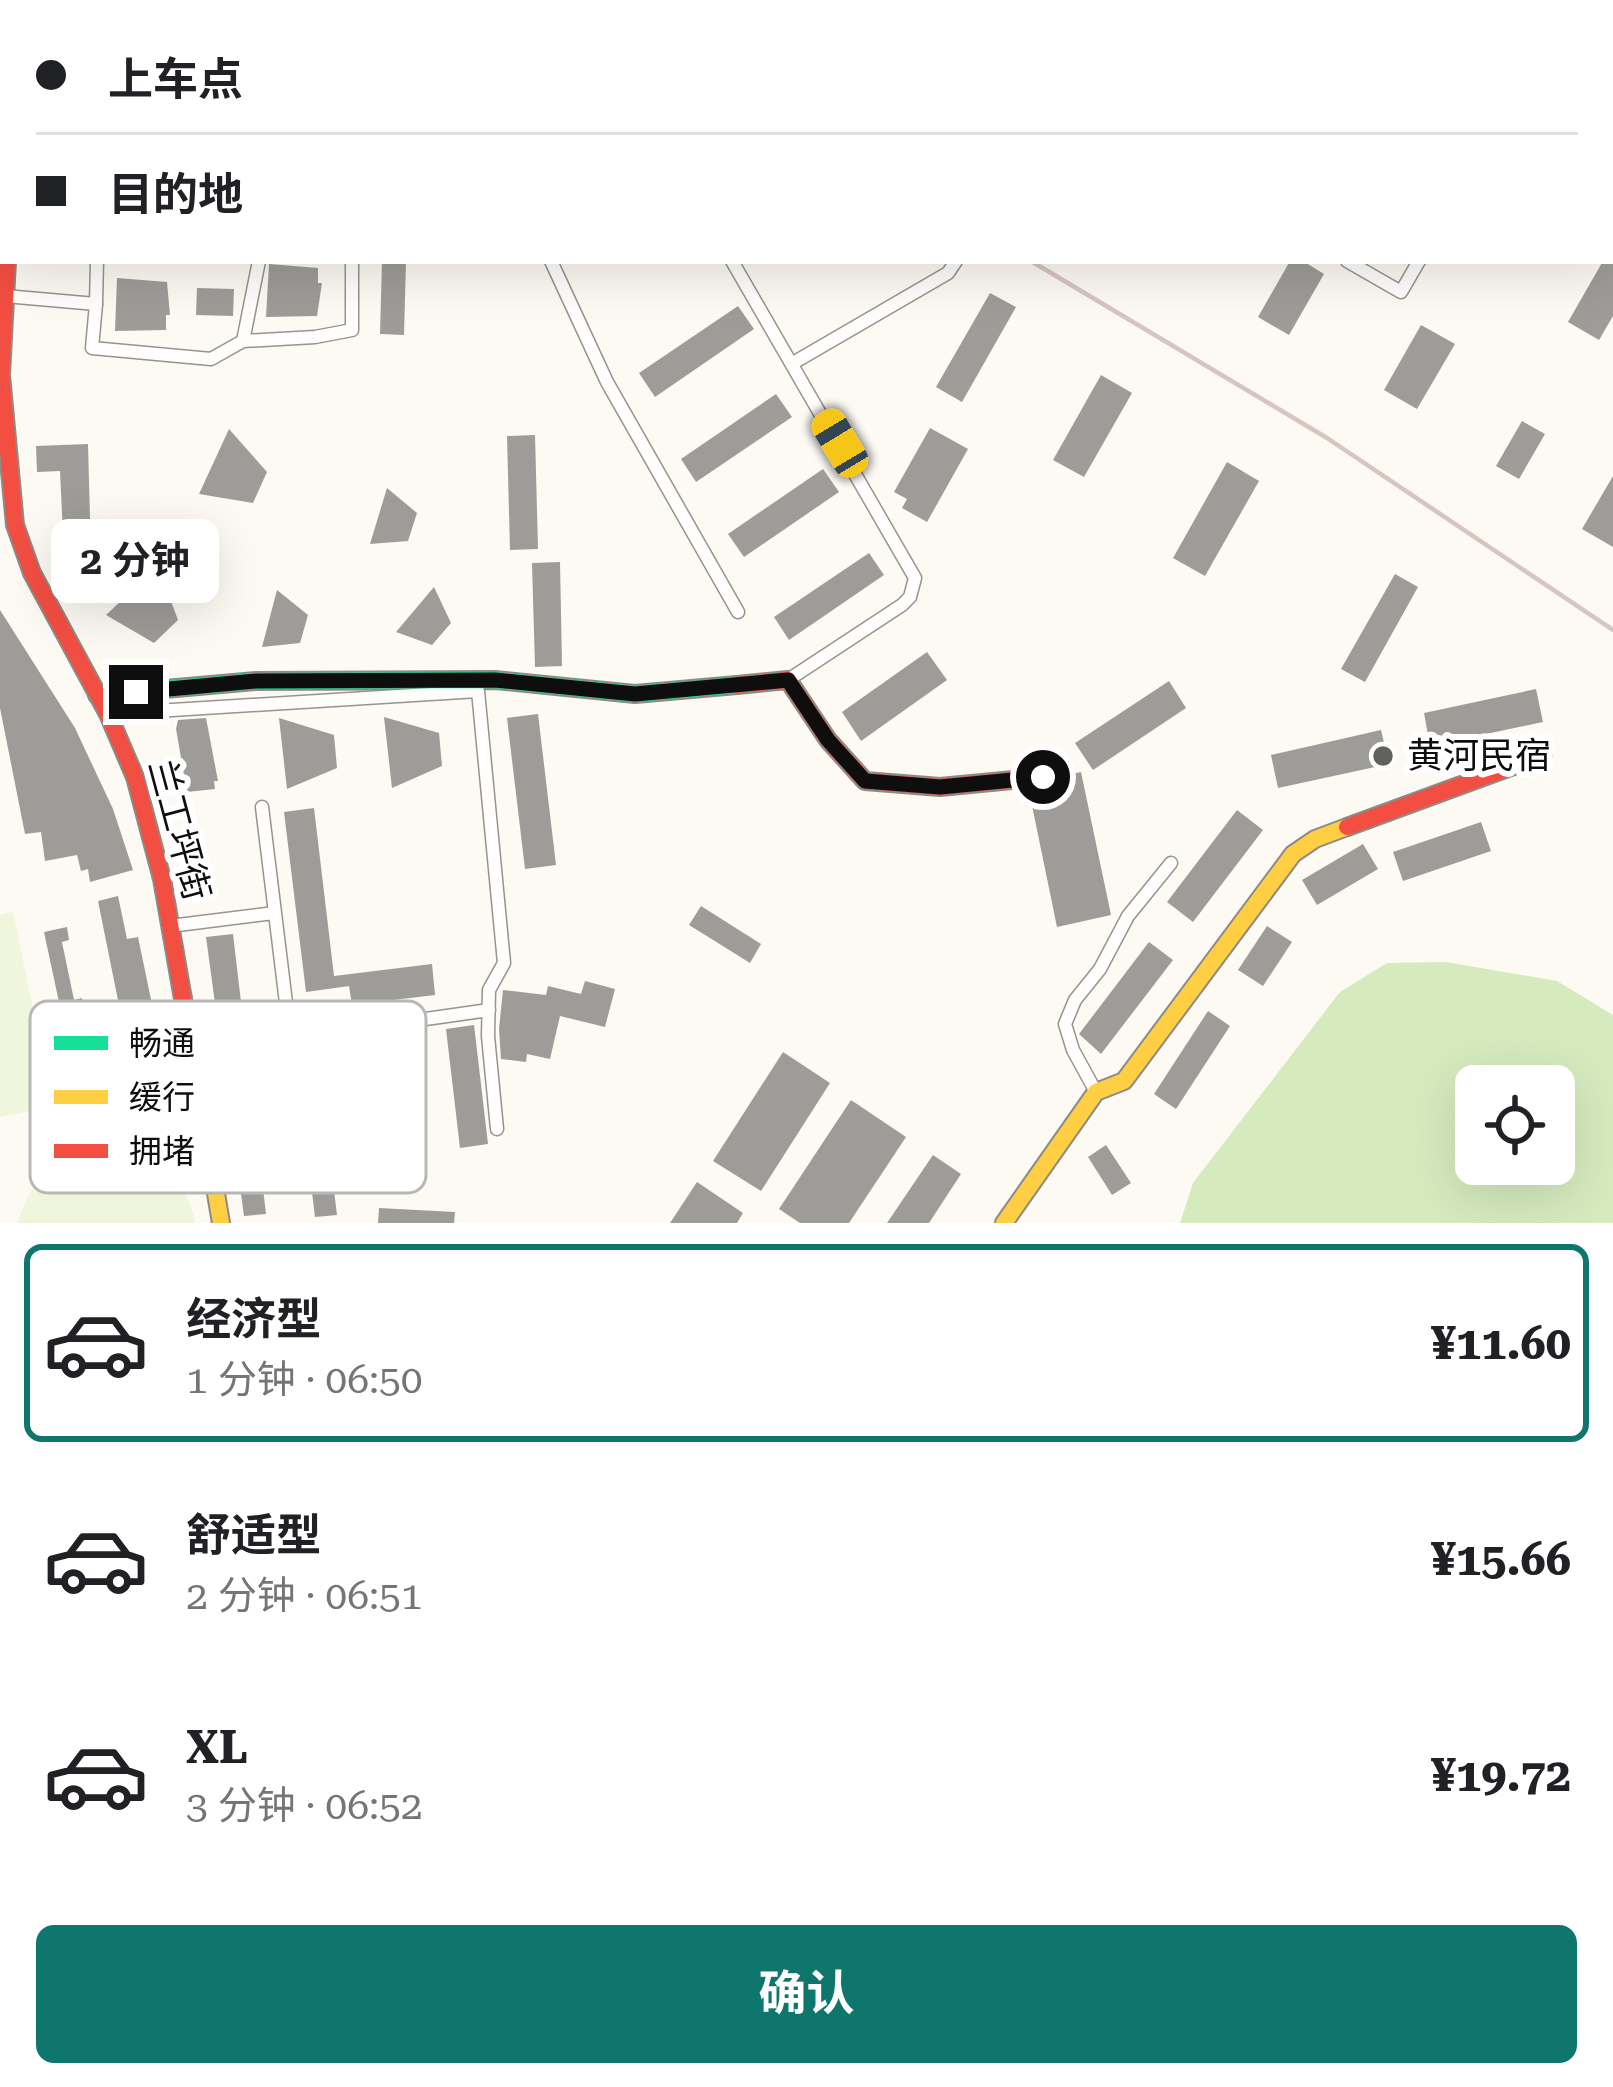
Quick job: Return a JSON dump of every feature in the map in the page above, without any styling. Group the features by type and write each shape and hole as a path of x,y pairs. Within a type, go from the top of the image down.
{"street":[{"name":"兰工坪街","path":"7,264 3,418 15,525 32,573 108,714 135,777 162,879 183,1001"},
{"path":"97,264 92,348 211,359 243,341 314,338 352,330 352,264"},
{"path":"243,341 258,264"},
{"path":"552,264 607,382 738,612"},
{"path":"97,695 256,681 495,680 635,694 788,680 902,605 916,578 734,264"},
{"path":"793,363 947,273 954,264"},
{"path":"1352,264 1401,292 1417,264"},
{"path":"5,296 96,304"},
{"path":"788,680 828,740 865,781 940,787 1043,777"},
{"path":"108,714 478,691 503,964 489,990 497,1129"},
{"path":"1004,1223 1096,1092 1124,1081 1292,854 1316,839 1544,755"},
{"path":"262,807 286,1001"},
{"path":"1096,1092 1065,1024 1128,916 1171,863"},
{"path":"170,926 274,913"},
{"path":"426,1019 489,1010"},
{"name":"兰工坪街","path":"216,1193 221,1223"}],"green space":[{"path":"13,912 31,1001 30,1111 0,1117 0,915"},
{"path":"1446,962 1557,981 1613,1015 1613,1223 1180,1223 1193,1183 1340,992 1387,963"},
{"path":"185,1193 195,1223 18,1223 30,1194"}],"building":[{"path":"269,264 318,268 318,283 322,283 317,316 266,317"},
{"path":"382,264 406,264 404,335 380,334"},
{"path":"1288,264 1308,264 1324,274 1289,335 1258,317"},
{"path":"1601,264 1613,264 1613,316 1599,340 1568,322"},
{"path":"117,278 167,282 170,315 166,315 166,330 115,331"},
{"path":"197,288 234,289 233,316 196,315"},
{"path":"990,293 1016,307 962,402 936,387"},
{"path":"738,306 754,329 655,397 639,373"},
{"path":"1421,325 1455,344 1417,409 1384,390"},
{"path":"1101,375 1132,393 1084,477 1053,460"},
{"path":"776,394 792,417 696,482 681,459"},
{"path":"1522,421 1545,434 1519,479 1496,466"},
{"path":"930,428 968,449 927,522 902,508 907,499 894,492"},
{"path":"229,429 267,472 253,503 199,494"},
{"path":"535,435 538,549 510,550 507,436"},
{"path":"88,444 91,556 64,557 60,471 37,472 36,446"},
{"path":"1227,462 1259,481 1205,576 1173,558"},
{"path":"823,469 839,492 744,557 728,534"},
{"path":"1613,476 1613,547 1582,529"},
{"path":"387,488 417,513 408,541 370,544"},
{"path":"869,553 884,575 789,640 774,617"},
{"path":"560,562 562,666 535,667 532,563"},
{"path":"158,566 178,620 154,643 106,615"},
{"path":"1395,574 1418,587 1365,682 1341,669"},
{"path":"434,587 451,623 432,645 396,632"},
{"path":"277,590 308,615 300,643 262,647"},
{"path":"0,610 75,728 113,809 133,870 90,882 88,869 81,871 77,855 45,861 41,832 25,834 0,708"},
{"path":"927,652 947,680 861,741 842,712"},
{"path":"1169,681 1186,708 1093,770 1075,743"},
{"path":"1536,689 1543,722 1430,746 1424,713"},
{"path":"538,714 556,865 525,869 507,718"},
{"path":"384,717 439,733 442,766 392,788"},
{"path":"206,718 218,781 214,781 215,789 187,792 178,720"},
{"path":"279,718 334,735 337,768 287,789"},
{"path":"1381,730 1389,764 1278,788 1271,755"},
{"path":"1081,772 1111,915 1057,927 1029,791 1046,789 1057,777"},
{"path":"314,808 334,976 432,964 435,995 351,1001 349,986 306,992 284,812"},
{"path":"1237,810 1263,830 1193,922 1167,902"},
{"path":"1481,822 1491,851 1403,881 1393,852"},
{"path":"1363,844 1378,869 1317,905 1302,880"},
{"path":"118,896 127,939 138,937 151,1001 118,1001 98,901"},
{"path":"701,906 761,944 750,963 689,925"},
{"path":"1267,926 1292,942 1263,986 1238,970"},
{"path":"67,927 69,940 62,942 74,1000 83,1001 59,1001 44,932"},
{"path":"233,934 241,1001 215,1001 206,937"},
{"path":"1149,942 1173,960 1101,1054 1079,1034"},
{"path":"585,981 615,989 605,1027 560,1016 550,1059 527,1054 526,1062 501,1059 503,990 546,995 548,986 581,994"},
{"path":"1208,1011 1230,1026 1176,1109 1154,1094"},
{"path":"474,1025 488,1144 460,1148 446,1029"},
{"path":"783,1052 830,1083 761,1191 713,1161"},
{"path":"851,1100 906,1137 849,1223 800,1223 779,1209"},
{"path":"1106,1145 1131,1183 1112,1195 1088,1157"},
{"path":"933,1155 961,1174 929,1223 887,1223"},
{"path":"697,1182 743,1213 737,1223 670,1223"},
{"path":"241,1193 264,1193 266,1214 244,1216"},
{"path":"312,1193 334,1193 337,1215 315,1217"},
{"path":"379,1208 455,1212 454,1223 378,1223"}],"railway":[{"path":"1036,264 1327,438 1613,630"}],"traffic: fast":[{"path":"97,695 256,681 495,680 635,694 737,685"}],"traffic: slow":[{"path":"1004,1223 1096,1092 1124,1081 1293,854 1347,827"},
{"path":"216,1193 221,1223"}],"traffic: jam":[{"path":"7,264 1,375 15,525 32,573 108,714 135,777 162,879 183,999"},
{"path":"737,685 788,680 828,740 865,781 940,787 1044,777"},
{"path":"1347,827 1543,755"}],"place":[{"name":"黄河民宿","path":"1383,756"}],"route":[{"path":"136,692 256,681 495,680 635,694 788,680 828,740 865,781 940,787 1043,777"}]}
